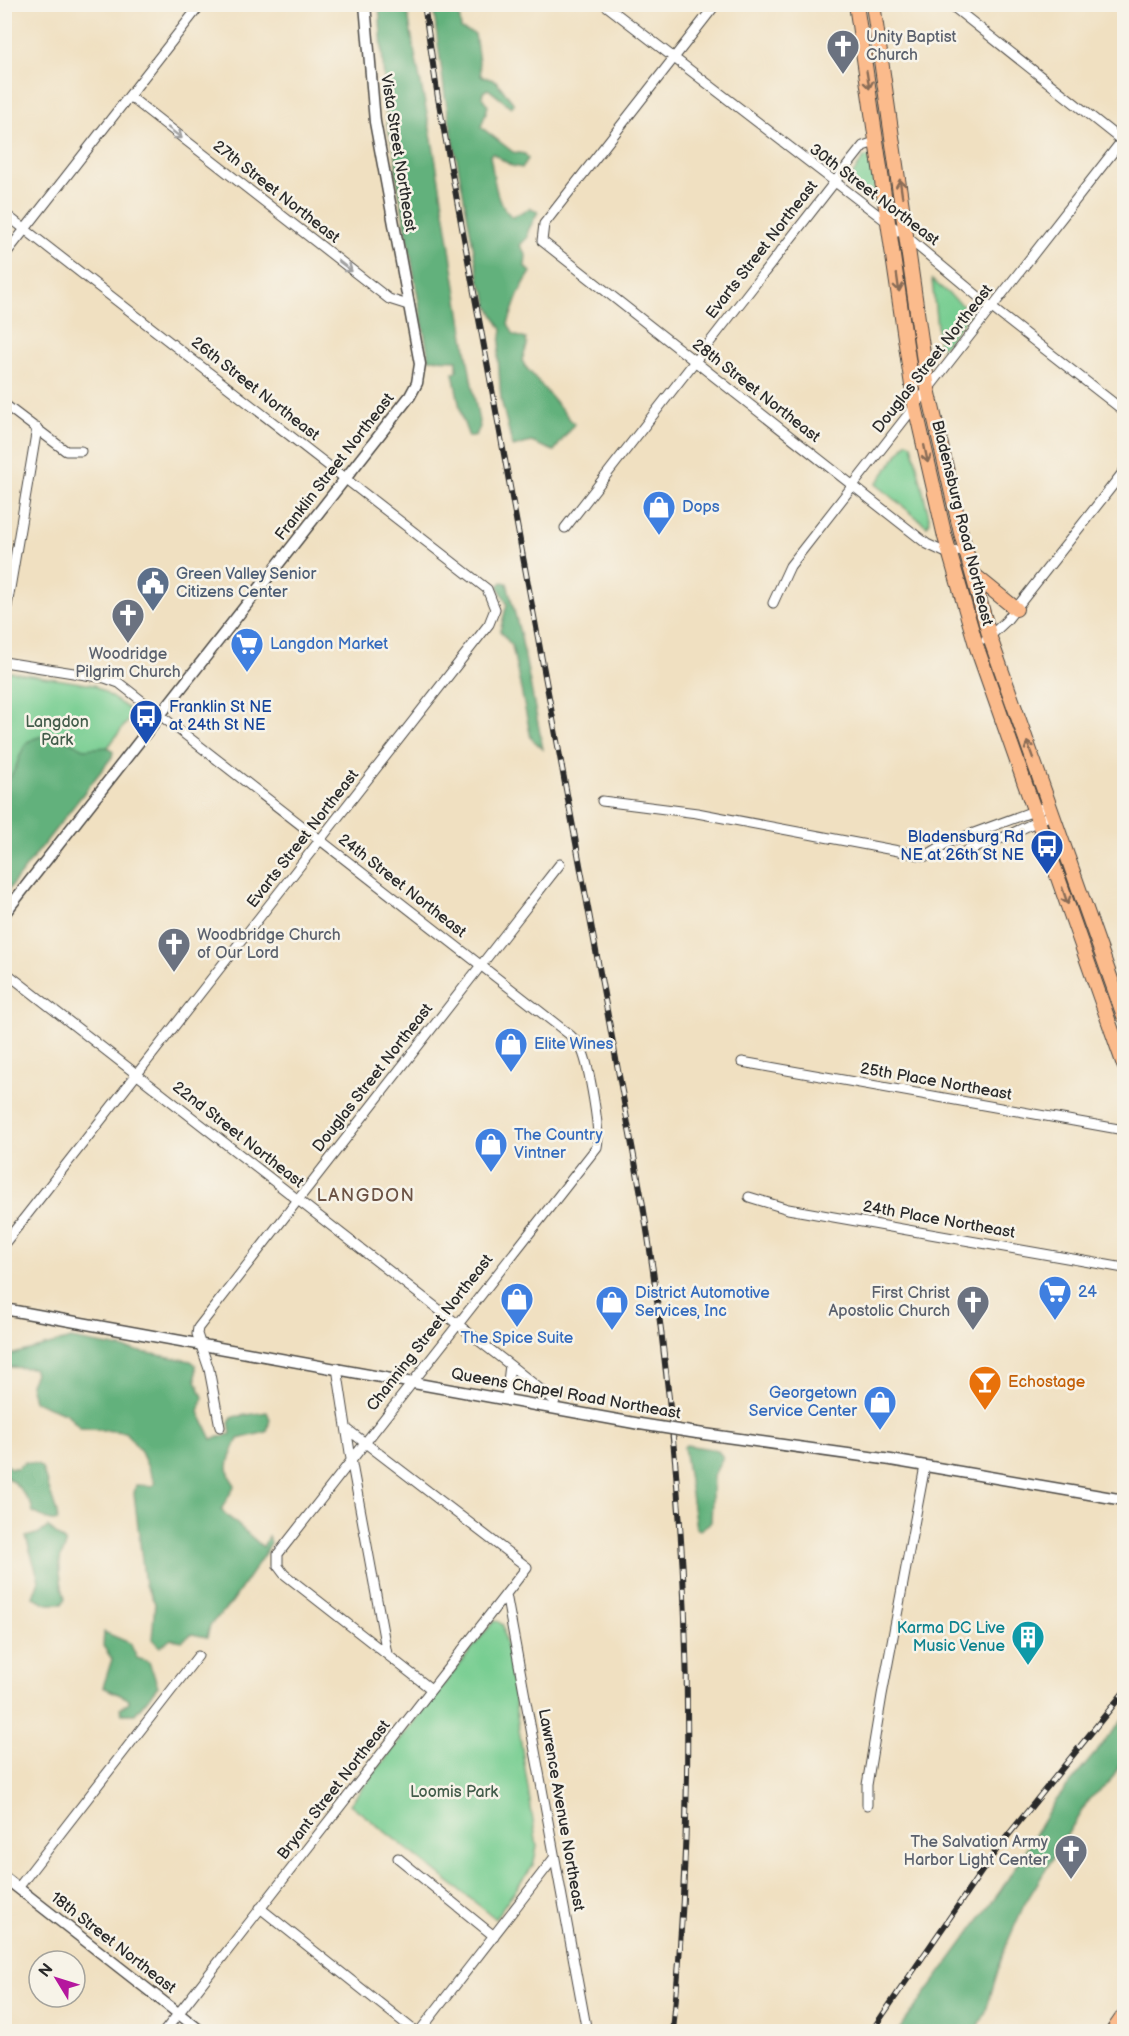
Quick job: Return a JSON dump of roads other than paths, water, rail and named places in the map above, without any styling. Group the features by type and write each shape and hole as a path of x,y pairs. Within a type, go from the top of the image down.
{"highway":[{"path":"1113,2031 1125,2016"}],"main road":[{"name":"Bladensburg Road Northeast","path":"856,4 878,141 915,406 949,551 976,645 1125,1065"},
{"name":"Bladensburg Road Northeast","path":"873,4 928,389 966,551 990,639 1125,1016"},
{"path":"972,573 1016,609"},
{"path":"1089,965 1105,960"}],"street":[{"path":"4,256 201,4"},
{"name":"Vista Street Northeast","path":"365,4 375,122 408,305"},
{"name":"30th Street Northeast","path":"604,4 833,183 908,238 992,308 1125,411"},
{"path":"674,58 716,4"},
{"path":"956,9 1123,139"},
{"name":"28th Street Northeast","path":"674,58 544,224 541,232 542,241 927,544 949,551 966,551"},
{"name":"27th Street Northeast","path":"129,96 393,302 408,305"},
{"name":"Douglas Street Northeast","path":"773,603 790,566 1123,139"},
{"name":"Evarts Street Northeast","path":"565,528 833,183 863,146 878,141"},
{"name":"26th Street Northeast","path":"4,213 487,589"},
{"name":"Franklin Street Northeast","path":"4,914 410,396 417,383 420,364 408,305"},
{"path":"4,404 66,451 81,451"},
{"path":"4,624 37,428"},
{"path":"976,645 990,639 1016,609 1125,471"},
{"path":"4,551 16,553"},
{"name":"Evarts Street Northeast","path":"4,1244 489,624 495,609 487,589"},
{"name":"24th Street Northeast","path":"4,662 114,680 578,1044 583,1054 597,1122"},
{"path":"602,801 697,813 925,856 953,856 1052,809"},
{"path":"925,856 947,843 1037,816"},
{"name":"Douglas Street Northeast","path":"199,1343 198,1328 560,864"},
{"name":"22nd Street Northeast","path":"4,971 555,1401"},
{"name":"25th Place Northeast","path":"742,1062 1125,1130"},
{"name":"Channing Street Northeast","path":"387,1654 284,1574 277,1561 278,1554 455,1324 597,1147 599,1138 597,1122"},
{"name":"24th Place Northeast","path":"749,1197 788,1209 1125,1268"},
{"name":"Queens Chapel Road Northeast","path":"4,1309 640,1424 925,1466 1125,1500"},
{"path":"199,1343 209,1369 220,1427"},
{"path":"506,1398 510,1365"},
{"path":"338,1368 351,1459 387,1654 431,1689"},
{"path":"347,1429 364,1442"},
{"name":"Bryant Street Northeast","path":"164,2031 527,1567 364,1442"},
{"path":"867,1805 867,1785 882,1695 925,1466"},
{"name":"Lawrence Avenue Northeast","path":"506,1594 587,2031"},
{"path":"18,1888 198,1656"},
{"path":"398,1858 494,1936"},
{"path":"260,1908 418,2031 554,1858"},
{"name":"18th Street Northeast","path":"4,1877 202,2031"}],"railway":[{"path":"424,4 438,98 643,1205 658,1309 670,1412 685,1617 686,1823 673,2032"},
{"path":"871,2032 997,1849 1124,1692"}],"place":[{"name":"Unity Baptist Church","path":"843,75"},
{"name":"Dops","path":"659,536"},
{"name":"Green Valley Senior Citizens Center","path":"153,612"},
{"name":"Woodridge Pilgrim Church","path":"128,644"},
{"name":"Langdon Market","path":"247,673"},
{"name":"Franklin St NE at 24th St NE","path":"146,745"},
{"name":"Bladensburg Rd NE at 26th St NE","path":"1047,875"},
{"name":"Woodbridge Church of Our Lord","path":"174,973"},
{"name":"Elite Wines","path":"511,1073"},
{"name":"The Country Vintner","path":"491,1173"},
{"name":"24","path":"1055,1321"},
{"name":"The Spice Suite","path":"517,1328"},
{"name":"District Automotive Services, Inc","path":"612,1331"},
{"name":"First Christ Apostolic Church","path":"973,1331"},
{"name":"Echostage","path":"985,1411"},
{"name":"Georgetown Service Center","path":"880,1431"},
{"name":"Karma DC Live Music Venue","path":"1028,1666"},
{"name":"The Salvation Army Harbor Light Center","path":"1071,1880"}],"district":[{"name":"LANGDON","path":"366,1195"}],"park label":[{"name":"Langdon Park","path":"57,731"},
{"name":"Loomis Park","path":"454,1792"}]}
